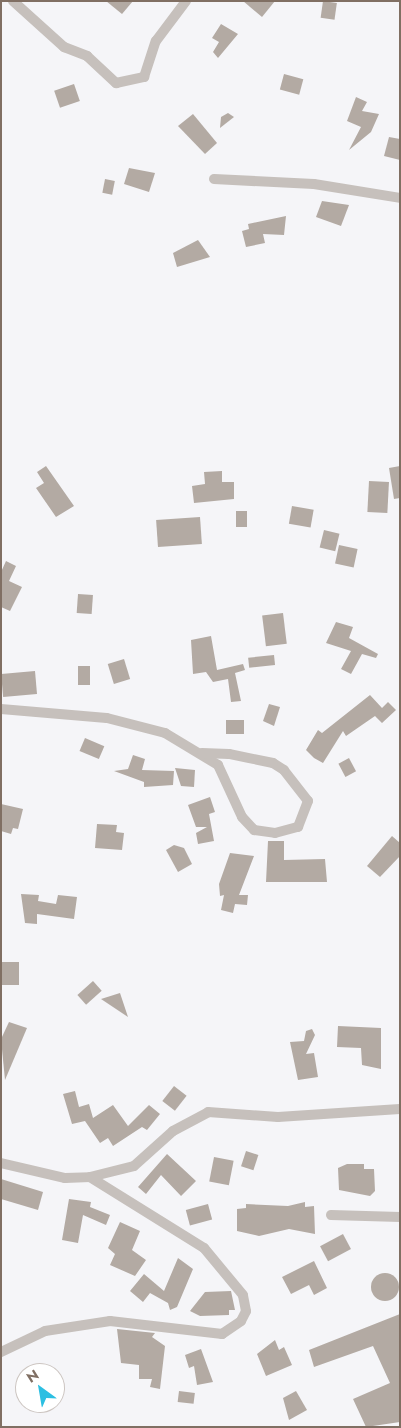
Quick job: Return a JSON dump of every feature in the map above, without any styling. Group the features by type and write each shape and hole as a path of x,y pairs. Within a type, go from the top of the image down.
{"street":[{"path":"13,1 64,47 87,56 116,83 144,77 156,41 186,1"},
{"path":"214,179 314,184 400,198"},
{"path":"1,710 107,718 165,733 202,753 218,765 242,818 254,830 276,832 298,827 308,801 284,770 273,763 229,754 202,753"},
{"path":"1,1163 65,1178 90,1178 134,1166 173,1131 208,1112 278,1117 400,1109"},
{"path":"1,1352 45,1331 91,1323 110,1321 222,1334 241,1322 246,1311 243,1296 204,1248 90,1178"},
{"path":"331,1215 400,1218"}],"building":[{"path":"106,1 133,1 122,14"},
{"path":"243,1 275,1 262,17"},
{"path":"323,1 337,3 334,20 321,18"},
{"path":"221,24 238,34 218,58 213,52 219,42 212,38"},
{"path":"284,74 303,79 299,95 280,89"},
{"path":"74,84 80,101 60,108 54,91"},
{"path":"356,97 367,102 362,111 379,114 371,132 349,150 361,127 347,121"},
{"path":"228,113 234,117 220,128 221,117"},
{"path":"193,114 217,143 205,154 178,126"},
{"path":"389,137 400,139 400,160 384,156"},
{"path":"129,168 155,173 149,192 124,184"},
{"path":"105,179 115,181 112,195 102,193"},
{"path":"322,201 349,205 341,226 316,217"},
{"path":"286,216 284,235 263,234 265,243 246,247 242,231 249,229 248,224"},
{"path":"198,240 210,257 177,267 173,253"},
{"path":"46,466 74,506 56,517 36,488 44,483 37,472"},
{"path":"400,466 400,498 394,499 389,468"},
{"path":"222,471 222,482 234,482 234,499 194,503 192,486 205,484 204,472"},
{"path":"369,481 389,482 387,513 367,512"},
{"path":"292,506 314,510 311,528 289,524"},
{"path":"236,511 247,511 247,527 236,527"},
{"path":"200,517 202,544 158,547 156,520"},
{"path":"324,530 340,534 335,551 320,547"},
{"path":"339,545 358,549 354,568 335,564"},
{"path":"6,561 16,566 9,581 22,587 10,611 1,607 1,572"},
{"path":"78,594 93,595 92,614 77,613"},
{"path":"283,613 287,644 266,646 262,616"},
{"path":"336,622 353,627 349,638 378,654 376,658 362,654 351,674 341,669 351,651 326,643"},
{"path":"211,636 217,670 243,664 245,670 235,673 241,701 231,702 228,679 213,682 206,672 193,674 191,640"},
{"path":"274,655 275,665 249,668 248,658"},
{"path":"124,659 130,679 114,684 108,664"},
{"path":"78,666 90,666 90,685 78,685"},
{"path":"35,671 37,694 3,697 1,674"},
{"path":"370,695 382,708 388,702 396,710 382,723 375,716 346,736 343,731 323,763 306,750 318,730 322,733"},
{"path":"269,704 280,707 274,726 263,721"},
{"path":"226,720 244,720 244,734 226,734"},
{"path":"85,738 104,746 99,759 80,751"},
{"path":"133,755 145,759 142,770 174,771 173,785 144,787 144,782 114,771 128,769"},
{"path":"349,758 356,771 345,777 338,764"},
{"path":"175,768 195,770 194,787 181,786"},
{"path":"210,797 215,812 209,814 214,841 198,844 196,833 207,827 196,827 188,805"},
{"path":"1,804 23,809 18,829 13,828 11,834 1,831"},
{"path":"97,824 117,825 116,832 124,833 122,850 95,848"},
{"path":"392,836 400,843 400,856 380,877 367,866"},
{"path":"268,841 284,841 284,860 325,859 327,882 266,882"},
{"path":"174,845 184,848 192,864 178,872 166,850"},
{"path":"230,853 254,856 239,895 248,895 247,905 235,904 233,913 221,910 224,895 220,896 219,884"},
{"path":"21,894 39,895 38,901 56,904 58,895 77,897 74,919 37,914 37,924 25,923"},
{"path":"2,962 19,962 19,985 2,985"},
{"path":"93,981 102,991 86,1005 77,995"},
{"path":"120,993 128,1017 101,999"},
{"path":"9,1022 27,1028 5,1080 1,1039"},
{"path":"338,1026 381,1028 381,1069 362,1065 361,1048 337,1047"},
{"path":"312,1029 315,1035 306,1054 314,1053 318,1077 298,1080 290,1042 304,1041 306,1031"},
{"path":"174,1086 187,1096 175,1111 162,1101"},
{"path":"75,1091 79,1107 89,1104 93,1118 113,1105 128,1126 149,1105 160,1114 147,1130 142,1127 113,1146 108,1138 100,1143 85,1121 72,1124 63,1094"},
{"path":"246,1151 258,1155 253,1170 241,1166"},
{"path":"167,1154 196,1181 181,1196 161,1175 146,1194 138,1187"},
{"path":"214,1157 234,1161 229,1185 209,1182"},
{"path":"347,1164 364,1164 364,1169 374,1169 375,1191 370,1196 339,1190 338,1168"},
{"path":"1,1179 43,1192 38,1210 1,1199"},
{"path":"69,1199 91,1202 90,1207 110,1215 106,1225 83,1215 78,1243 62,1240"},
{"path":"305,1202 305,1207 314,1206 315,1234 289,1229 259,1236 237,1231 237,1209 246,1208 246,1204 288,1206"},
{"path":"208,1204 212,1219 190,1225 186,1210"},
{"path":"120,1222 140,1231 132,1250 146,1260 135,1276 110,1265 115,1254 108,1248"},
{"path":"343,1234 351,1249 328,1261 320,1246"},
{"path":"178,1258 193,1269 177,1307 170,1310 168,1303 150,1293 143,1302 130,1291 144,1274 164,1291"},
{"path":"314,1261 327,1288 314,1295 309,1285 291,1294 282,1277"},
{"path":"385,1273 395,1277 399,1287 395,1297 385,1301 375,1297 371,1287 375,1277"},
{"path":"231,1291 235,1310 229,1310 229,1315 200,1316 190,1311 205,1292"},
{"path":"400,1314 400,1422 366,1427 353,1399 390,1383 373,1346 314,1367 309,1350"},
{"path":"117,1329 155,1333 152,1337 165,1346 160,1389 150,1387 152,1379 139,1379 139,1365 121,1363"},
{"path":"275,1340 279,1350 284,1347 292,1365 266,1376 257,1354"},
{"path":"201,1349 213,1382 197,1385 194,1366 189,1368 185,1355"},
{"path":"179,1391 195,1393 194,1404 178,1402"},
{"path":"296,1391 307,1410 289,1420 283,1398"}]}
